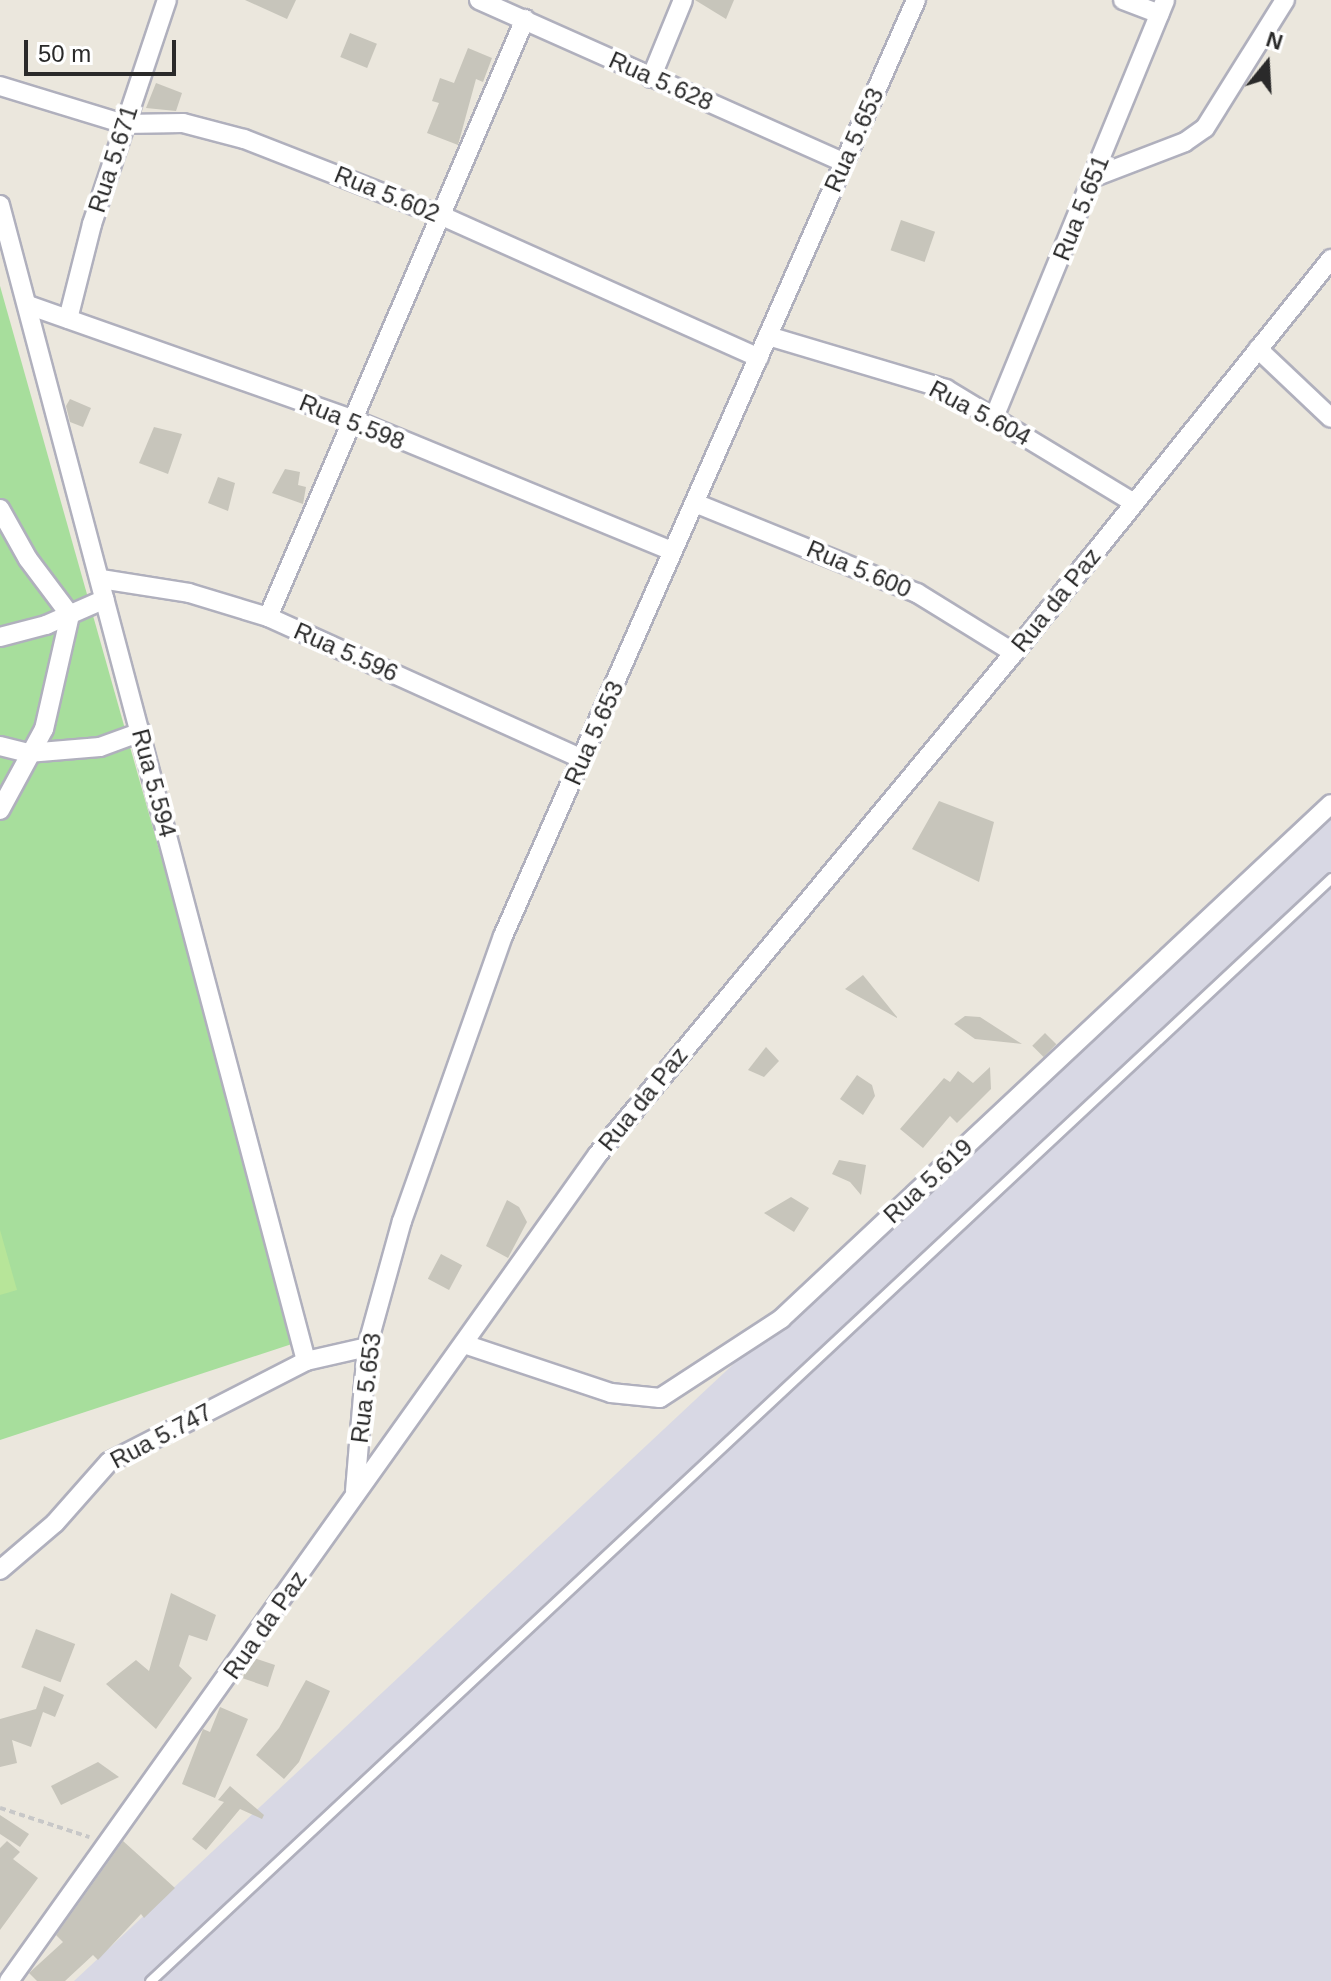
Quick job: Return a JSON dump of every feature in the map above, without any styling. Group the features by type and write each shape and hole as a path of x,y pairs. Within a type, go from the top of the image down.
{"street":[{"name":"Rua 5.671","path":"68,319 124,124 167,0"},
{"name":"Rua 5.628","path":"479,0 843,162"},
{"path":"651,78 683,0"},
{"name":"Rua 5.653","path":"355,1493 367,1347 402,1221 503,936 916,0"},
{"path":"1123,0 1162,7"},
{"path":"1094,177 1185,142 1205,128 1285,0"},
{"name":"Rua 5.651","path":"995,415 1162,7"},
{"path":"268,617 525,19"},
{"name":"Rua 5.602","path":"0,86 124,124 183,123 244,139 442,216 759,358"},
{"name":"Rua 5.594","path":"0,205 306,1361"},
{"name":"Rua da Paz","path":"9,1981 598,1154 1014,653 1331,259"},
{"name":"Rua 5.598","path":"28,305 354,420 672,551"},
{"name":"Rua 5.604","path":"768,336 946,389 995,415 1134,503"},
{"path":"1258,349 1331,418"},
{"name":"Rua 5.600","path":"695,503 917,593 1014,653"},
{"path":"0,509 28,559 70,615 44,729 28,753 0,810"},
{"name":"Rua 5.596","path":"101,579 189,593 268,617 582,759"},
{"path":"0,637 70,615 105,599"},
{"path":"0,746 28,753 100,747 141,732"},
{"name":"Rua 5.619","path":"464,1344 611,1393 660,1398 781,1319 1331,804"},
{"name":"Rua 5.747","path":"0,1570 55,1523 109,1462 306,1361 367,1347"}],"lane":[{"path":"150,1981 1331,878"}],"path":[{"path":"0,1808 105,1845"}],"shaded area":[{"path":"1331,809 1331,1981 74,1981 788,1313"}],"green space":[{"path":"0,286 298,1342 0,1440"},
{"path":"0,1230 17,1290 0,1295"}],"building":[{"path":"245,0 296,0 287,19"},
{"path":"695,0 734,0 726,19"},
{"path":"350,33 377,44 367,68 340,57"},
{"path":"468,48 492,58 483,82 476,79 458,145 427,133 439,103 432,101 440,78 454,83"},
{"path":"156,83 182,93 176,111 146,108"},
{"path":"901,220 935,232 925,262 891,250"},
{"path":"70,399 91,408 83,427 70,422 66,406"},
{"path":"154,427 182,434 168,474 139,463"},
{"path":"285,469 300,472 298,485 306,487 303,504 272,493"},
{"path":"218,477 235,483 228,511 208,503"},
{"path":"939,801 994,822 979,882 912,849"},
{"path":"863,975 897,1017 897,1018 845,989"},
{"path":"965,1016 980,1017 1022,1044 975,1039 954,1024"},
{"path":"1045,1033 1056,1044 1044,1057 1032,1046"},
{"path":"766,1047 779,1061 764,1077 748,1070"},
{"path":"990,1067 991,1089 957,1123 950,1116 923,1148 900,1129 944,1078 950,1082 958,1071 973,1083"},
{"path":"857,1075 872,1085 875,1096 863,1115 840,1099"},
{"path":"839,1160 866,1165 861,1195 850,1182 832,1174"},
{"path":"791,1197 809,1208 794,1232 764,1213"},
{"path":"507,1200 519,1207 527,1222 508,1258 486,1246"},
{"path":"441,1254 462,1265 449,1290 428,1279"},
{"path":"171,1593 216,1615 207,1641 189,1635 179,1666 192,1678 156,1729 106,1684 136,1660 149,1671"},
{"path":"36,1629 75,1644 61,1682 21,1667"},
{"path":"254,1658 275,1665 268,1687 242,1678"},
{"path":"306,1680 330,1691 299,1762 284,1779 256,1755 279,1728"},
{"path":"44,1686 64,1695 55,1717 43,1712 31,1747 12,1740 17,1763 0,1767 0,1719 36,1709"},
{"path":"220,1707 248,1719 215,1798 182,1784 203,1729 210,1732"},
{"path":"98,1762 119,1777 61,1805 51,1786"},
{"path":"230,1786 264,1815 262,1819 240,1809 206,1850 192,1839 224,1802 218,1800"},
{"path":"0,1815 29,1834 20,1847 0,1834"},
{"path":"7,1841 20,1852 13,1859 38,1878 0,1930 0,1848"},
{"path":"123,1841 175,1888 144,1918 141,1914 98,1960 93,1955 65,1981 37,1981 29,1973 63,1942 56,1935"}]}
